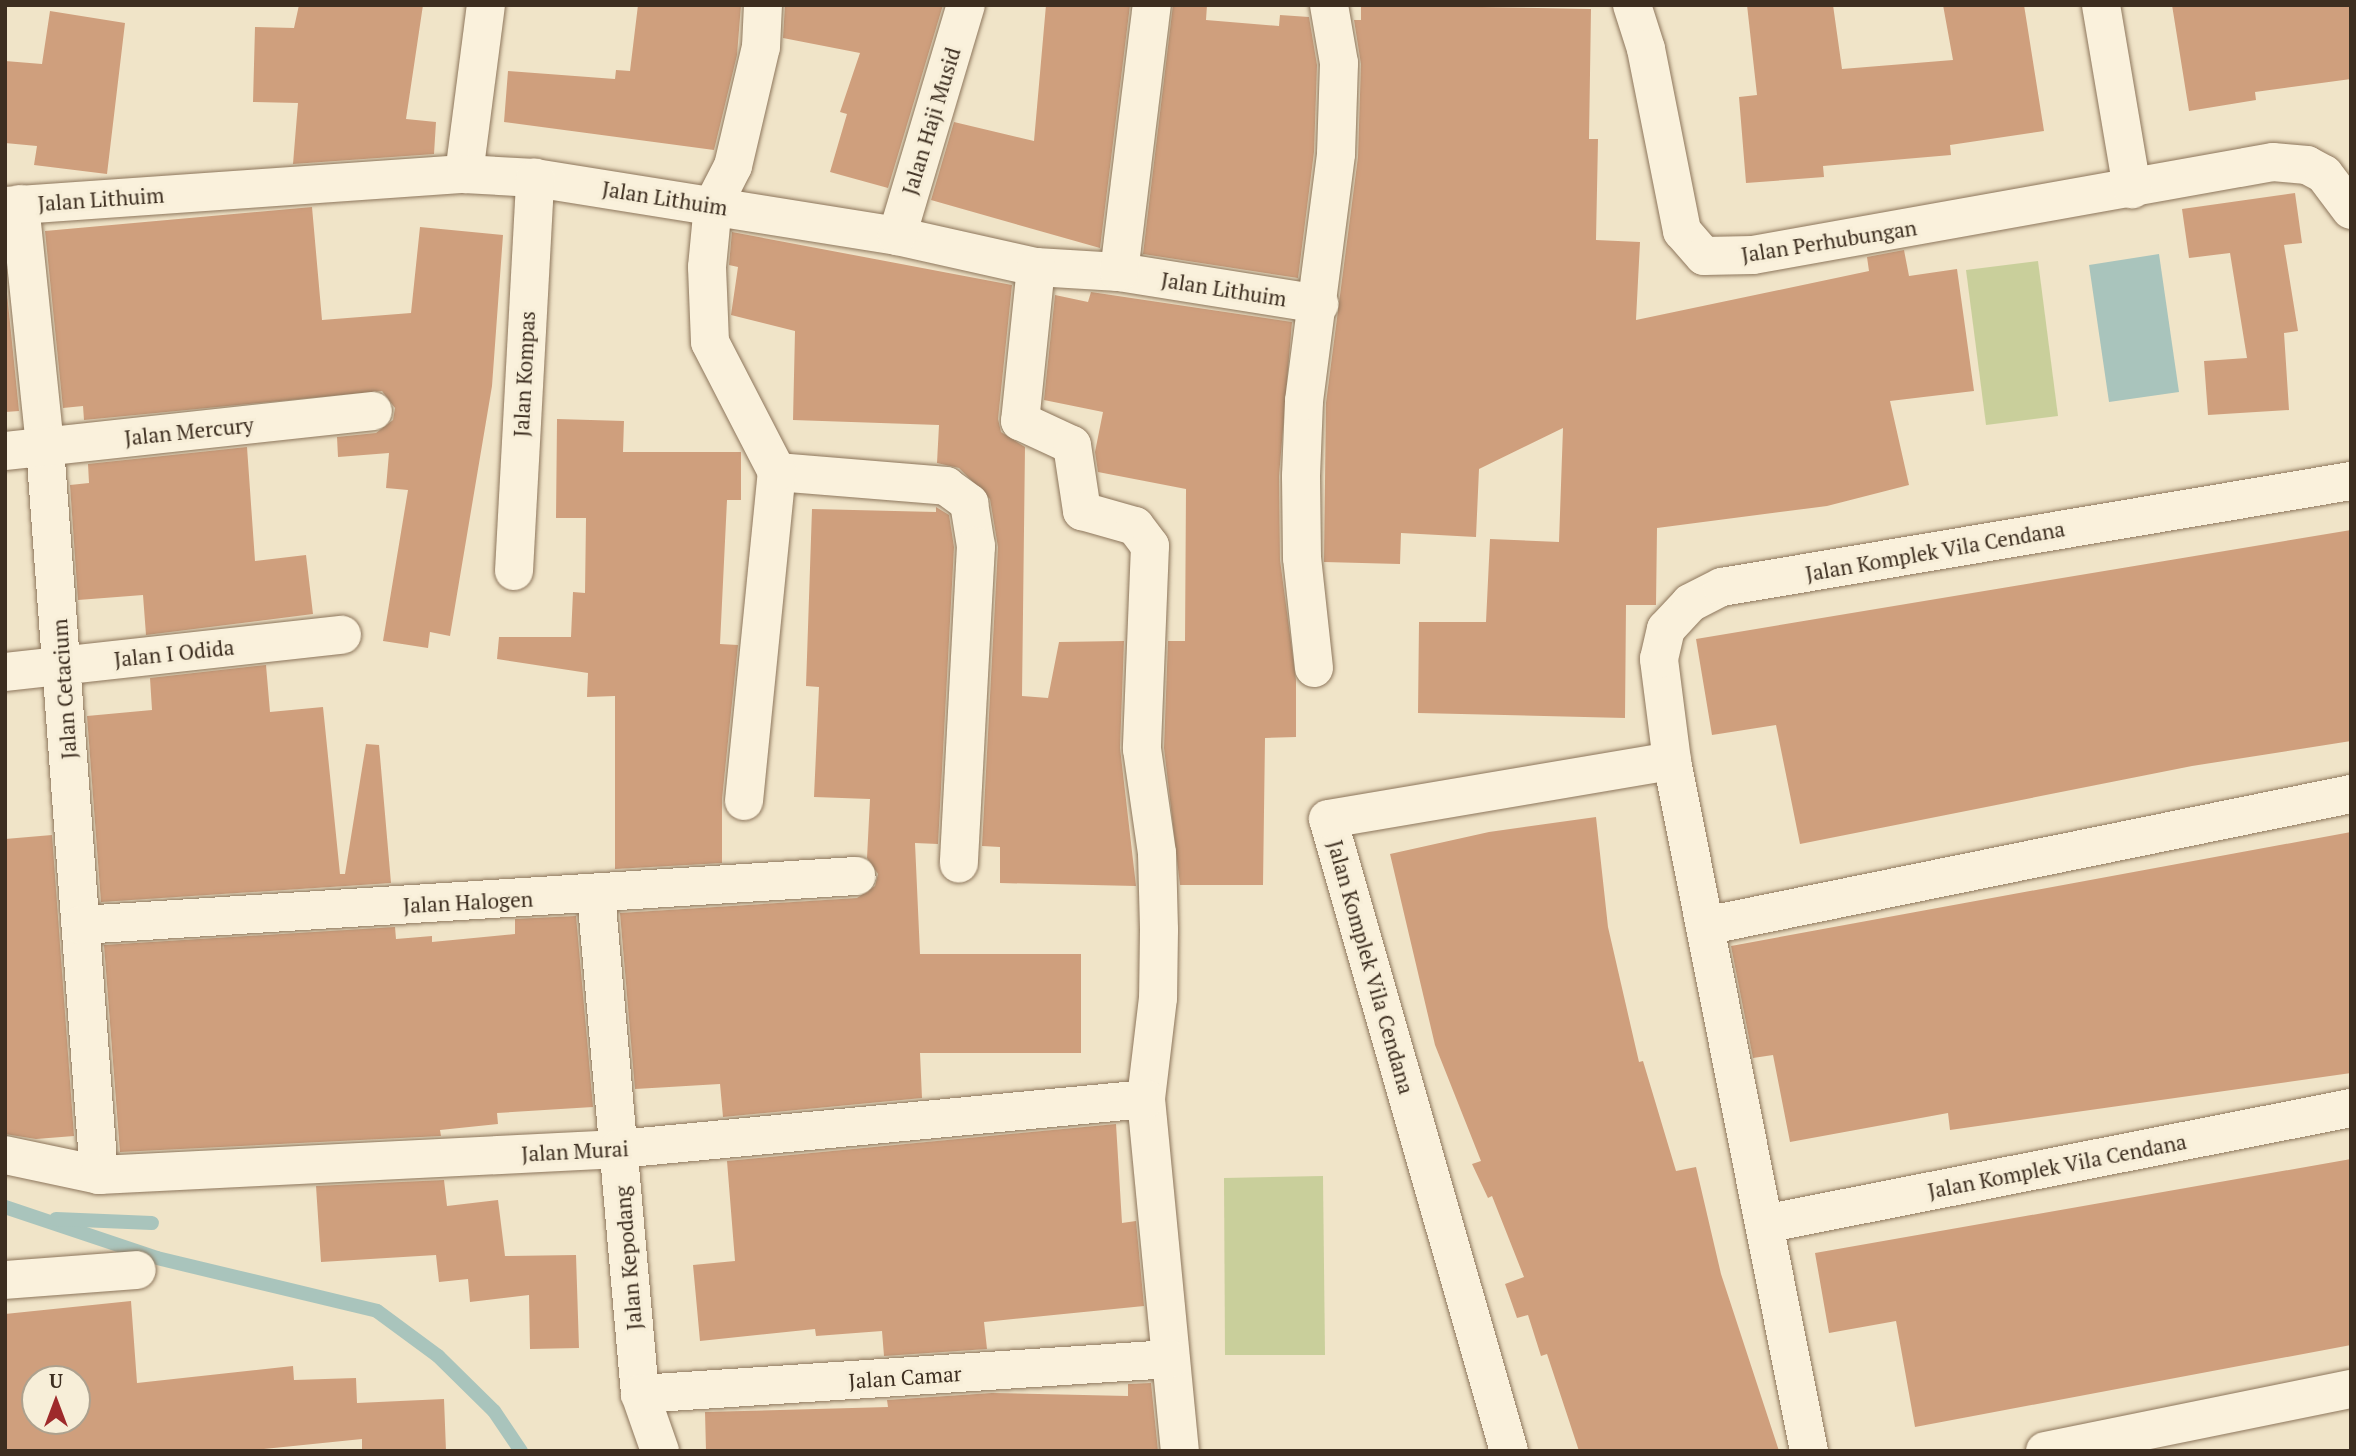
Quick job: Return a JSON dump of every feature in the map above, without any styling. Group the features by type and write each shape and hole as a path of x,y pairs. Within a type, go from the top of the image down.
{"street":[{"path":"464,174 486,5"},
{"path":"744,801 777,472 710,342 707,267 713,205 733,166 761,47 763,5"},
{"name":"Jalan Haji Musid","path":"897,236 966,5"},
{"path":"1119,272 1152,5"},
{"path":"1314,668 1302,558 1301,476 1304,401 1319,304 1336,154 1339,63 1329,5"},
{"name":"Jalan Perhubungan","path":"1632,5 1646,49 1682,231 1704,256 1753,255 2293,162 2324,174 2351,210"},
{"path":"2101,5 2132,189"},
{"name":"Jalan Lithuim","path":"12,205 464,174 536,178 897,236 1036,267 1119,272 1319,304"},
{"name":"Jalan Kompas","path":"514,571 536,178"},
{"name":"Jalan Cetacium","path":"12,205 45,447 99,1175"},
{"path":"1036,267 1020,421 1072,445 1082,511 1135,526 1150,546 1142,748 1157,853 1159,930 1158,998 1146,1100 1180,1451"},
{"name":"Jalan Mercury","path":"5,451 373,411"},
{"path":"777,472 946,486 970,503 976,546 959,864"},
{"name":"Jalan Komplek Vila Cendana","path":"1809,1451 1672,761 1660,674 1662,640 1673,617 1722,587 2351,481"},
{"name":"Jalan I Odida","path":"5,672 342,635"},
{"name":"Jalan Komplek Vila Cendana","path":"1510,1451 1328,819 1672,761"},
{"path":"1705,926 2351,794"},
{"name":"Jalan Halogen","path":"81,925 856,876"},
{"name":"Jalan Kepodang","path":"596,894 640,1394 660,1451"},
{"name":"Jalan Murai","path":"5,1155 99,1175 619,1149 1146,1100"},
{"name":"Jalan Komplek Vila Cendana","path":"1764,1224 2351,1108"},
{"path":"5,1280 137,1270"},
{"name":"Jalan Camar","path":"640,1394 1170,1359"},
{"path":"2045,1451 2351,1390"}],"green space":[{"path":"2038,261 2058,416 1986,425 1966,270"},
{"path":"1323,1176 1325,1355 1225,1355 1224,1178"}],"water":[{"path":"2159,254 2179,392 2109,402 2089,265"}],"building":[{"path":"299,5 423,5 406,119 436,122 434,154 293,164 298,103 253,102 255,27 294,28"},
{"path":"638,5 741,5 737,55 714,150 504,122 508,71 615,79 616,70 630,71"},
{"path":"785,5 943,5 888,188 830,172 847,114 840,112 860,53 783,38"},
{"path":"1046,5 1130,5 1100,248 931,200 954,122 1034,141"},
{"path":"1173,5 1207,5 1206,20 1279,26 1280,15 1309,17 1317,65 1314,152 1298,278 1143,254"},
{"path":"1361,5 1591,9 1589,139 1598,139 1596,240 1640,242 1636,320 1869,271 1867,257 1904,250 1909,276 1957,269 1974,391 1890,401 1909,485 1827,506 1657,528 1656,605 1626,605 1625,718 1418,713 1419,622 1486,622 1490,539 1559,542 1563,428 1479,469 1476,537 1401,533 1400,564 1324,562 1326,403 1358,157 1361,64 1354,20 1361,20"},
{"path":"1747,5 1833,5 1842,69 1953,60 1943,5 2024,5 2044,131 1950,145 1951,155 1823,166 1824,177 1746,183 1739,97 1757,95"},
{"path":"2172,5 2351,5 2351,79 2255,92 2256,100 2189,111"},
{"path":"50,11 125,23 107,174 34,165 37,146 5,143 5,61 42,64"},
{"path":"2295,193 2302,243 2284,245 2298,331 2284,333 2289,410 2208,415 2204,361 2247,358 2230,253 2189,258 2182,209"},
{"path":"312,207 322,320 411,313 420,227 503,235 492,386 450,636 430,632 428,648 383,641 408,490 386,488 389,453 338,457 337,437 376,433 393,420 395,408 382,391 84,420 83,406 63,408 45,231"},
{"path":"732,232 1012,285 998,419 1001,432 1025,447 1022,696 1048,698 1059,642 1124,641 1120,748 1136,886 1000,883 1000,847 982,846 998,547 990,499 959,468 937,463 939,425 793,420 795,331 731,315 738,267 729,265"},
{"path":"5,274 19,411 5,412"},
{"path":"1091,292 1292,322 1279,476 1280,560 1296,680 1296,737 1265,738 1263,885 1180,885 1164,748 1168,641 1185,641 1186,489 1098,472 1095,452 1103,412 1044,400 1055,295 1088,302"},
{"path":"557,419 624,421 623,452 741,452 741,500 727,500 720,644 738,645 722,799 722,863 615,869 615,696 587,697 588,673 497,659 499,637 571,637 573,592 585,593 586,518 556,518"},
{"path":"247,447 255,561 306,555 313,614 146,635 143,595 78,600 70,485 89,483 88,464"},
{"path":"936,507 949,515 954,547 938,844 915,843 920,954 1081,954 1081,1053 920,1053 922,1098 723,1117 720,1084 635,1089 620,913 857,898 875,886 878,874 867,858 870,799 814,797 819,687 806,686 812,509 936,512"},
{"path":"2351,530 2351,741 2192,766 1800,844 1776,725 1712,735 1696,639"},
{"path":"266,665 270,712 323,707 340,874 345,874 366,744 379,745 391,883 101,902 87,716 152,710 150,678"},
{"path":"1596,817 1608,927 1639,1062 1643,1061 1676,1171 1696,1167 1721,1274 1779,1451 1579,1451 1547,1354 1541,1356 1528,1315 1517,1318 1505,1284 1524,1277 1492,1196 1488,1198 1472,1164 1481,1161 1435,1045 1390,854 1489,832"},
{"path":"2351,832 2351,1073 1950,1130 1948,1113 1790,1142 1773,1055 1753,1058 1731,946"},
{"path":"52,835 74,1136 36,1139 5,1134 5,839"},
{"path":"576,916 593,1107 497,1113 498,1124 440,1130 441,1136 120,1152 104,945 395,927 396,939 432,936 432,942 515,934 515,919"},
{"path":"1116,1124 1122,1223 1136,1221 1144,1306 984,1322 987,1349 884,1356 882,1331 816,1336 815,1329 700,1341 693,1265 735,1261 727,1161"},
{"path":"2351,1159 2351,1345 1915,1427 1896,1321 1829,1333 1815,1253"},
{"path":"444,1180 447,1206 498,1200 505,1256 576,1255 579,1348 530,1349 529,1295 470,1302 468,1279 439,1282 436,1255 321,1262 316,1186"},
{"path":"131,1301 137,1383 293,1366 294,1380 356,1378 357,1403 444,1399 446,1451 362,1451 362,1439 243,1451 5,1451 5,1314"},
{"path":"1151,1383 1158,1451 706,1451 705,1412 888,1407 887,1400 992,1393 1128,1396 1128,1384"}],"waterway":[{"path":"5,1207 157,1258 377,1311 438,1356 494,1411 521,1451"},
{"path":"56,1219 152,1223"}]}
